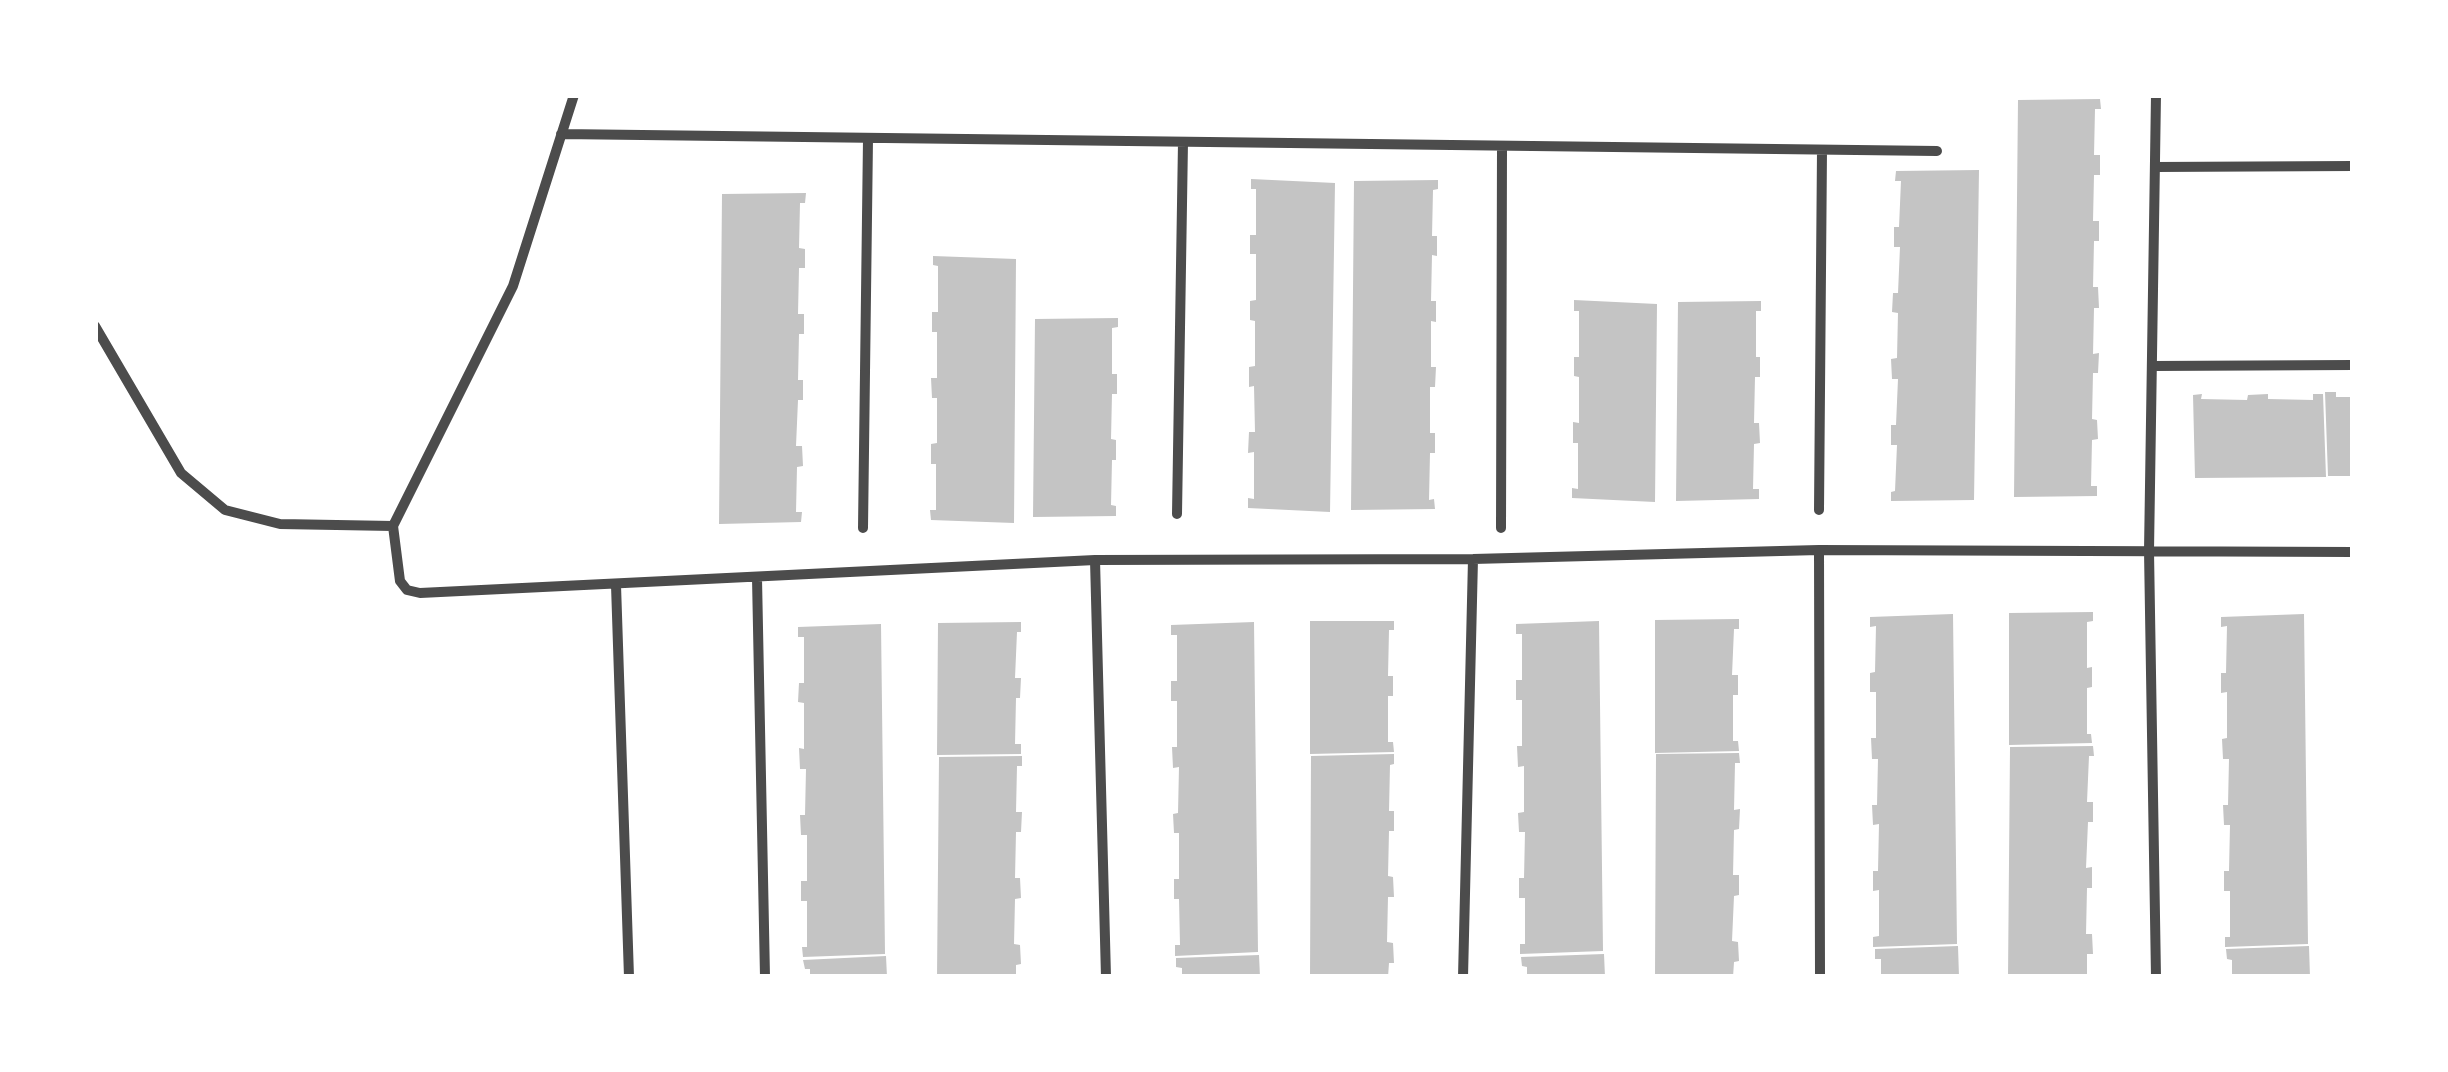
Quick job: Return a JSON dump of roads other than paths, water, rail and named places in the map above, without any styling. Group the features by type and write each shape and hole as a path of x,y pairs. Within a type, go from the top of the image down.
{"street":[{"path":"574,95 513,286 393,526 400,581 407,590 420,594 1096,560 1473,559 1819,550 2353,552"},
{"path":"2156,95 2148,552 2156,977"},
{"path":"561,134 1937,151"},
{"path":"863,528 868,138"},
{"path":"1177,514 1183,142"},
{"path":"1501,528 1502,146"},
{"path":"1820,510 1822,150"},
{"path":"2155,167 2353,166"},
{"path":"95,326 181,473 226,510 280,524 393,526"},
{"path":"2154,366 2353,364"},
{"path":"1819,550 1820,977"},
{"path":"1463,977 1473,559"},
{"path":"1096,560 1106,977"},
{"path":"757,578 765,977"},
{"path":"616,585 629,977"}]}
